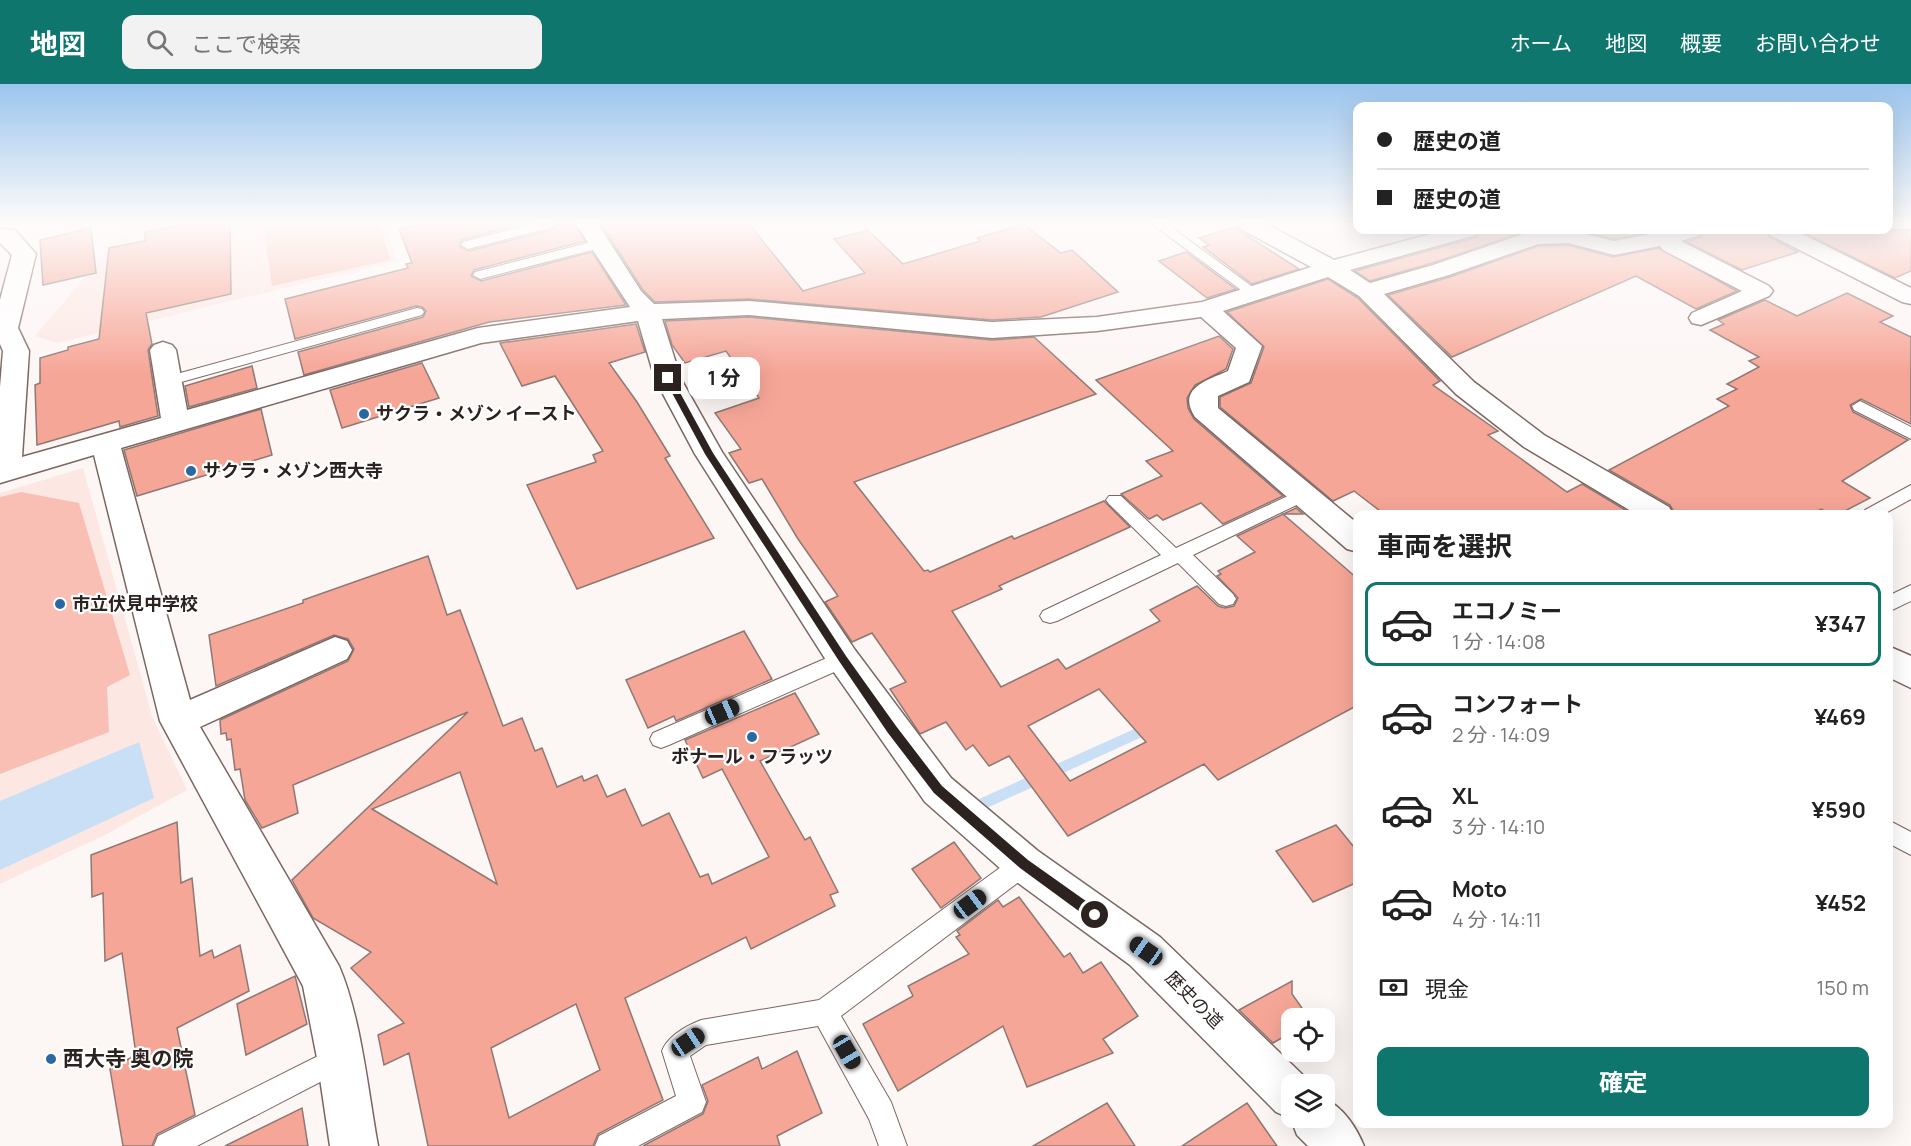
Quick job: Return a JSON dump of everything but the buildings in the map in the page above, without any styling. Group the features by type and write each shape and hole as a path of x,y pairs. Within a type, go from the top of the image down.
{"street":[{"path":"19,274 6,328 16,351 3,472 478,336 571,321 648,312 749,308 992,330 1097,324 1206,309 1315,274"},
{"name":"歴史の道","path":"618,274 632,295 648,312 668,378 709,454 843,659 938,790 1024,864 1146,951 1281,1085"},
{"path":"1340,274 1367,291 1388,309 1465,388 1534,441 1651,510"},
{"path":"1367,291 1428,274"},
{"path":"1701,318 1761,291 1727,274"},
{"path":"1864,274 1911,297"},
{"path":"1206,309 1249,346 1240,376 1204,392 1204,411 1353,537"},
{"path":"164,350 175,422"},
{"path":"105,442 178,721 324,981 340,1058 354,1146"},
{"path":"178,721 335,650"},
{"path":"1893,662 1911,674"},
{"path":"1323,1128 1340,1146"}],"lane":[{"path":"1226,274 1254,294"},
{"path":"168,381 417,312"},
{"path":"1860,406 1911,434"},
{"path":"1878,510 1911,491"},
{"path":"1050,616 1303,495"},
{"path":"1115,500 1226,599"},
{"path":"1893,602 1911,591"},
{"path":"661,739 843,659"},
{"path":"1893,833 1911,845"},
{"path":"609,1146 692,1102 675,1051 701,1033 824,1012 1024,864"},
{"path":"824,1012 881,1112 893,1146"},
{"path":"168,1146 340,1058"}],"shaded area":[{"path":"88,274 345,274 57,343 35,336"},
{"path":"270,274 328,274 272,286"},
{"name":"市立伏見中学校","path":"83,468 152,716 187,790 105,835 0,884 0,493"},
{"path":"21,492 79,503 130,675 107,687 109,732 0,774 0,497"}],"water":[{"path":"139,742 154,798 0,870 0,801"}],"waterway":[{"path":"984,803 1152,726"}],"place":[{"name":"サクラ・メゾン イースト","path":"364,414"},
{"name":"サクラ・メゾン西大寺","path":"191,471"},
{"name":"市立伏見中学校","path":"60,604"},
{"name":"ボナール・フラッツ","path":"752,737"},
{"name":"西大寺 奥の院","path":"51,1059"}],"route":[{"path":"668,378 709,454 843,659 938,790 1024,864 1095,915"}]}
